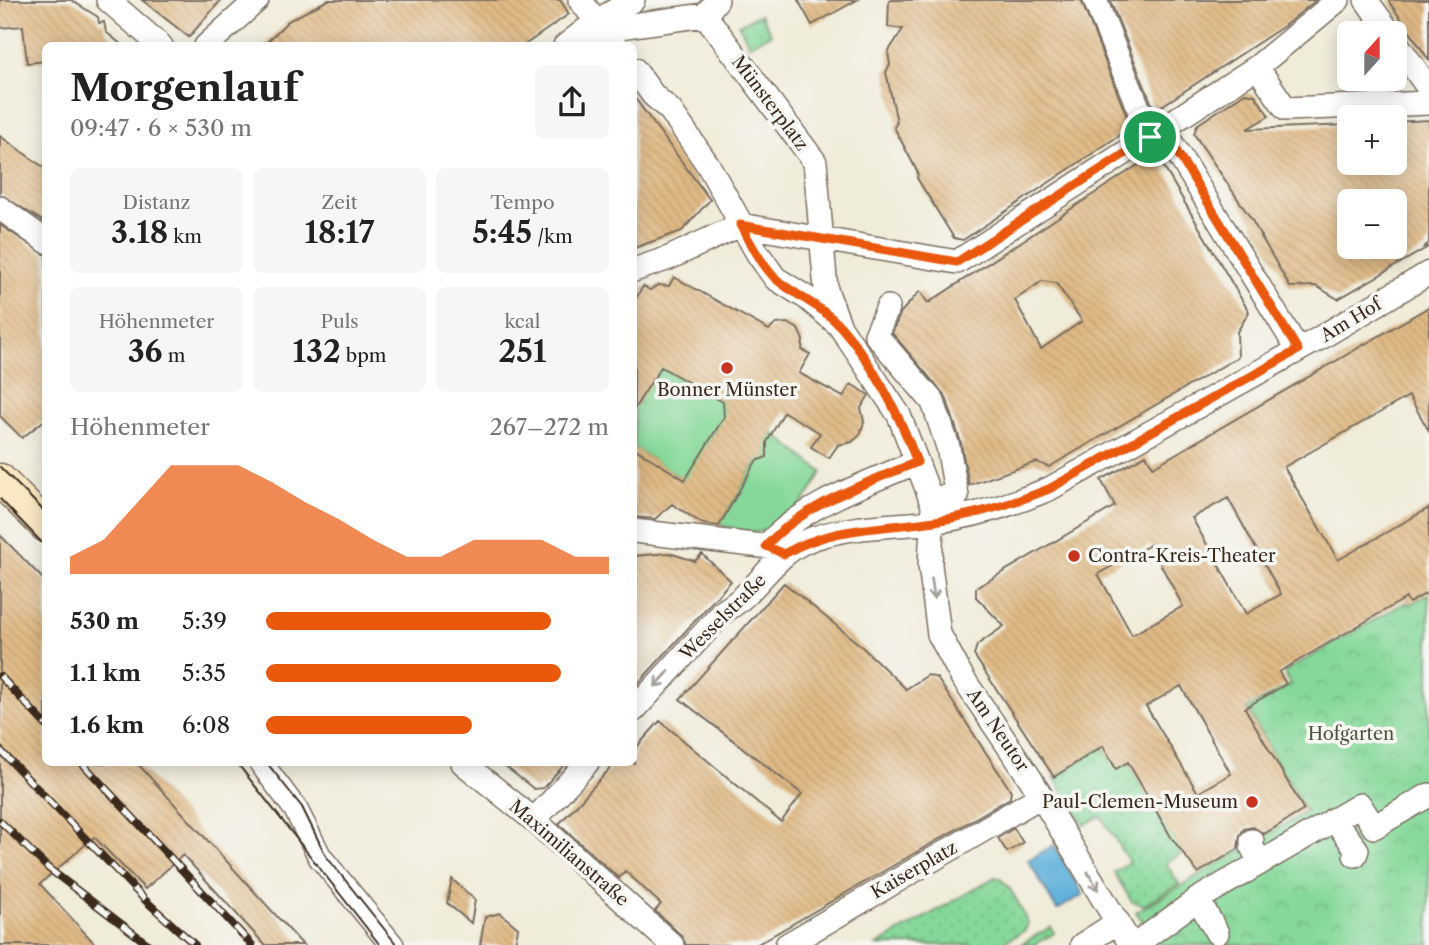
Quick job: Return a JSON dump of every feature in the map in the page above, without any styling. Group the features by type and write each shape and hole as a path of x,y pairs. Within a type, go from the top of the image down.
{"street":[{"path":"107,0 156,42"},
{"path":"210,42 257,0"},
{"path":"580,0 593,35 634,0"},
{"path":"1096,0 1157,133 1298,350"},
{"path":"637,271 740,225 950,260 1157,133 1257,67 1338,0"},
{"path":"1366,0 1381,21"},
{"name":"Münsterplatz","path":"593,35 711,7 815,162 825,289 839,325"},
{"path":"1407,58 1429,89"},
{"path":"1257,67 1286,109 1429,103"},
{"name":"Münsterplatz","path":"637,72 670,111 708,165 740,225 775,278 807,298 839,325 861,353 899,415 917,462"},
{"path":"0,208 42,238"},
{"name":"Am Hof","path":"775,550 837,532 931,522 1005,507 1049,489 1298,350 1429,273"},
{"path":"888,307 876,335 933,402 948,447 957,496 930,498"},
{"path":"637,531 775,550 776,535 834,497 917,462"},
{"name":"Am Neutor","path":"917,462 933,505 929,565 939,634 962,677 1041,796 1133,945"},
{"path":"0,481 42,522"},
{"name":"Wesselstraße","path":"637,707 724,611 743,600 775,550"},
{"path":"263,766 296,810 320,858 392,945"},
{"name":"Maximilianstraße","path":"467,766 534,820 671,945"},
{"path":"534,820 584,766"},
{"path":"1133,945 1198,899 1256,851 1334,819 1356,798 1374,827 1429,795"},
{"name":"Kaiserplatz","path":"787,945 1041,796"},
{"path":"1334,819 1357,850 1355,855"},
{"path":"1198,899 1217,933"},
{"path":"1082,945 1118,922"}],"green space":[{"path":"760,14 771,34 749,45 739,25"},
{"path":"657,364 723,402 726,419 715,431 688,482 637,450 637,399"},
{"path":"772,432 822,472 817,481 788,518 769,530 753,532 719,526 757,459 767,456 765,444"},
{"name":"Hofgarten","path":"1429,594 1429,945 1161,945 1136,912 1306,812 1247,709 1290,685 1284,672 1406,602 1409,605"},
{"path":"1103,746 1116,768 1128,762 1182,853 1166,863 1179,884 1144,905 1132,902 1114,872 1129,862 1101,816 1084,825 1054,777"},
{"path":"995,877 1010,889 1028,923 1025,930 999,945 877,945"},
{"path":"1051,927 1054,933 1034,945 1020,945"}],"water":[{"path":"1054,845 1083,895 1057,910 1028,860"}],"building":[{"path":"0,0 71,0 98,17 99,23 104,22 106,32 118,42 42,42 42,61 27,63 23,26 0,28"},
{"path":"142,0 221,0 189,37"},
{"path":"328,0 560,0 569,14 529,42 267,42 288,21"},
{"path":"798,0 857,0 812,25"},
{"path":"889,0 1081,0 1130,125 1129,129 963,240 954,238 917,178 918,173 894,127 897,122 886,72 890,65 888,52 903,29 888,27"},
{"path":"1110,0 1316,0 1284,26 1157,109 1153,107"},
{"path":"1388,0 1429,0 1429,60 1407,28 1407,21 1402,21"},
{"path":"1245,93 1255,95 1269,116 1247,129 1337,125 1337,175 1407,175 1407,121 1429,120 1429,243 1424,247 1428,247 1338,299 1316,286 1290,287 1250,217 1194,134 1197,125"},
{"path":"637,101 710,200 682,231 637,247"},
{"path":"0,136 42,166 42,220 0,194"},
{"path":"1150,157 1159,159 1249,312 1237,332 1238,357 1049,467 1036,462 969,485 961,443 946,397 892,333 901,312 920,291 928,303","holes":["1042,281 1056,283 1082,321 1041,349 1015,300"]},
{"path":"0,225 42,252 42,422 22,438 0,416"},
{"name":"Bonner Münster","path":"674,277 769,330 776,324 788,323 798,329 803,340 802,350 810,354 799,373 843,397 851,384 869,395 861,408 864,422 860,435 852,442 838,445 829,458 811,447 820,433 784,412 767,442 767,457 756,461 719,526 703,524 672,504 655,519 637,517 637,450 685,480 724,417 723,402 661,367 637,404 637,297 643,286 650,290 658,285 669,286"},
{"path":"1429,307 1429,431 1409,396 1284,467 1338,560 1429,508 1429,592 1409,603 1406,598 1279,672 1286,684 1245,708 1304,810 1264,834 1253,827 1244,829 1240,835 1238,849 1198,873 1171,837 1128,762 1116,769 1103,746 1054,777 974,655 977,645 1004,626 976,597 976,588 1115,506 1101,480 1146,455 1153,467","holes":["1228,498 1281,594 1246,614 1192,518","1150,545 1183,606 1132,635 1098,574","1181,686 1231,774 1198,793 1146,706"]},
{"path":"0,535 42,578 42,766 140,766 303,945 265,945 183,855 145,889 94,837 40,884 96,945 0,945"},
{"path":"669,553 695,561 702,554 731,581 637,685 637,556"},
{"path":"784,583 860,645 906,689 928,675 937,678 1011,791 1010,798 756,945 686,945 681,935 655,911 661,904 625,871 619,878 559,824 612,766 637,766 637,747 660,721 781,822 802,794 680,699"},
{"path":"505,766 563,766 543,788 534,789"},
{"path":"1014,828 1023,843 1007,852 998,838"},
{"path":"452,879 475,900 471,923 447,903"},
{"path":"500,913 518,928 515,945 480,945 485,917"}],"tram line":[{"path":"0,467 42,509"},
{"path":"0,499 42,543"},
{"path":"239,766 380,945"},
{"path":"269,766 302,807 326,856 397,945"}],"railway":[{"path":"0,676 42,721"},
{"path":"0,750 146,901 195,945"},
{"path":"85,766 252,945"},
{"path":"0,821 48,868 149,945"}],"place":[{"name":"Bonner Münster","path":"727,368"},
{"name":"Contra-Kreis-Theater","path":"1074,556"},
{"name":"Paul-Clemen-Museum","path":"1252,802"}],"route":[{"path":"1163,129 1298,350 1049,489 1005,507 958,518 837,532 804,542 784,554 766,546 776,535 834,497 917,462 899,415 861,353 839,325 807,298 775,278 740,225 957,262 1150,137 1163,129"}]}
